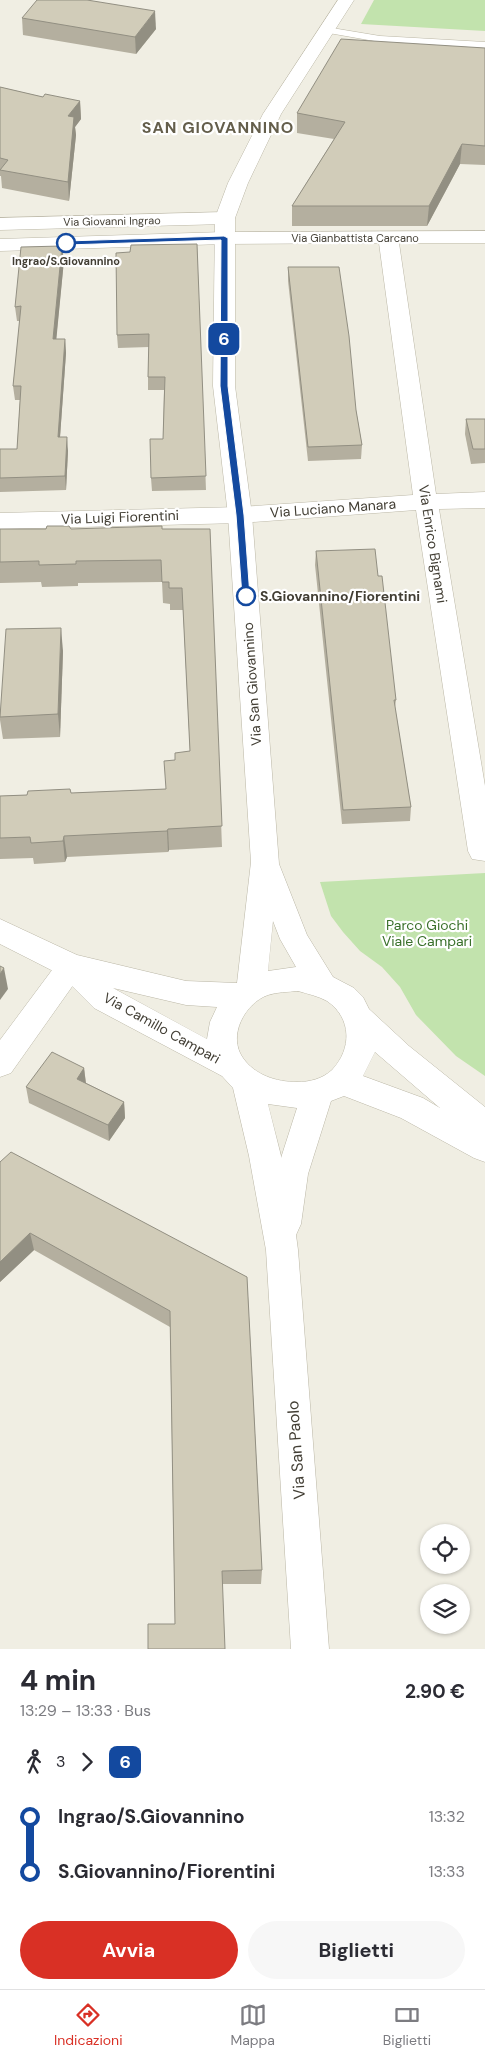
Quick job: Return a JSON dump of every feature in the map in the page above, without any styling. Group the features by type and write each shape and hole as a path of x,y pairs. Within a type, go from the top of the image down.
{"street":[{"name":"Via San Giovannino","path":"246,993 265,862 240,515 224,386 225,228 238,183 272,114 346,0"},
{"name":"Via Giovanni Ingrao","path":"0,224 225,228"},
{"name":"Via Giovanni Ingrao","path":"0,245 225,228"},
{"name":"Via Gianbattista Carcano","path":"225,228 388,237 485,237"},
{"name":"Via Enrico Bignami","path":"388,237 426,502 482,851"},
{"name":"Via Luciano Manara","path":"240,515 426,502 485,500"},
{"name":"Via Luigi Fiorentini","path":"0,521 240,515"},
{"name":"Via San Giovannino","path":"265,862 294,939 322,985"},
{"name":"Via Camillo Campari","path":"0,931 71,966 186,993 246,993"},
{"path":"0,1064 71,966"},
{"name":"Via Camillo Campari","path":"71,966 105,999 239,1074"},
{"path":"485,1126 398,1055 358,1017 344,998 322,985 298,979 273,981 246,993 228,1012 223,1030 224,1049 239,1074 267,1092 290,1097 330,1087 412,1108 485,1148"},
{"path":"330,1087 357,1062 363,1040 358,1017"},
{"name":"Via San Paolo","path":"239,1074 266,1156 282,1250 310,1649"},
{"name":"Via San Paolo","path":"282,1250 292,1174 330,1087"}],"lane":[{"path":"326,30 380,39 485,45"}],"green space":[{"path":"374,0 485,0 485,31 361,24"},
{"name":"Parco Giochi Viale Campari","path":"485,873 485,1076 456,1056 416,1015 400,987 382,967 360,951 343,932 331,916 320,882"}],"building":[{"path":"37,0 87,0 155,11 135,37 22,18"},
{"path":"341,39 485,48 485,146 462,144 429,206 292,206 345,122 297,113"},
{"path":"0,87 43,97 45,94 80,101 68,116 74,117 68,182 0,170 8,160 0,158"},
{"path":"197,244 206,476 151,478 150,439 163,439 165,377 148,377 149,334 117,335 116,253 130,252 131,245"},
{"path":"62,246 53,339 65,339 58,437 67,437 65,476 0,478 0,449 17,449 21,386 13,386 21,306 15,307 21,247"},
{"path":"288,267 339,267 362,445 308,447"},
{"path":"466,419 485,419 485,449 473,449"},
{"path":"47,526 69,526 71,529 162,526 162,529 210,529 222,826 168,829 167,831 64,836 63,841 31,843 30,837 0,838 0,796 27,795 28,791 70,789 71,793 166,789 164,761 175,760 175,753 190,751 182,588 169,588 169,582 162,582 161,560 76,561 76,564 39,565 39,561 0,562 0,529 46,529"},
{"path":"375,549 378,576 382,576 396,700 394,700 411,807 343,810 316,551"},
{"path":"61,628 58,714 0,717 6,629"},
{"path":"0,966 4,968 0,974"},
{"path":"52,1052 84,1068 77,1079 124,1102 108,1125 26,1087"},
{"path":"11,1152 247,1277 262,1570 222,1571 225,1649 148,1649 148,1624 175,1624 170,1311 30,1233 0,1262 0,1162"}],"bus line":[{"name":"6","path":"66,243 224,238 224,386 240,515 246,596"}],"place":[{"name":"Ingrao/S.Giovannino","path":"66,243"},
{"name":"S.Giovannino/Fiorentini","path":"246,596"}],"district":[{"name":"SAN GIOVANNINO","path":"218,127"}]}
